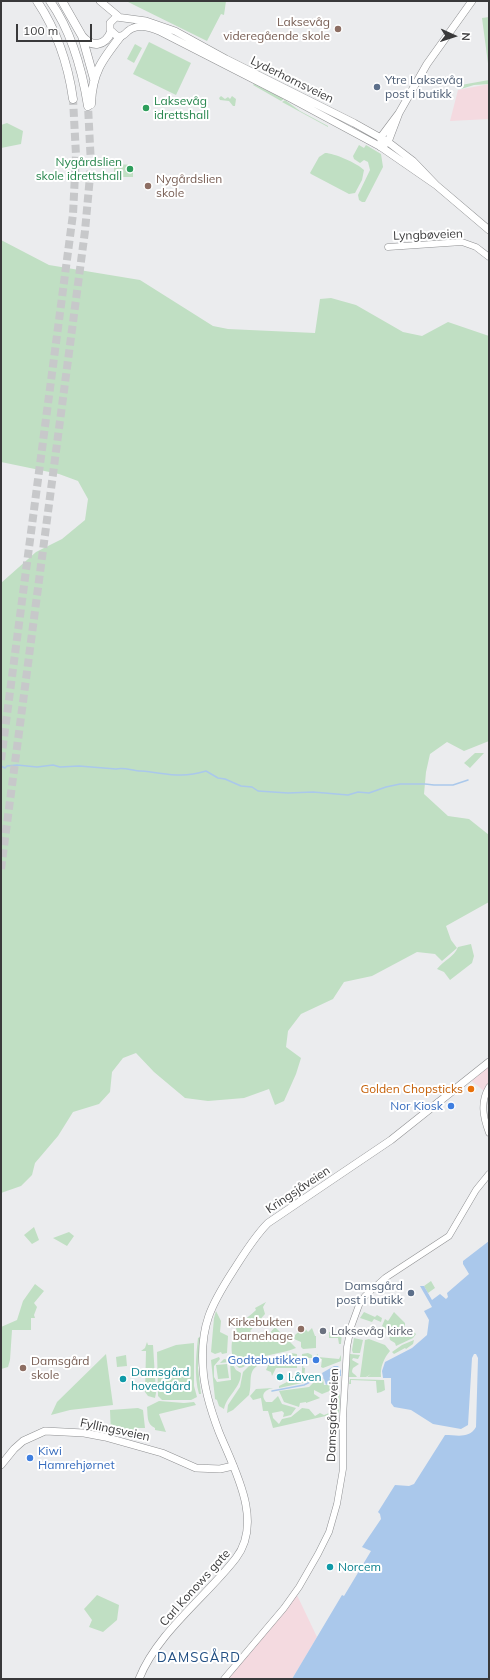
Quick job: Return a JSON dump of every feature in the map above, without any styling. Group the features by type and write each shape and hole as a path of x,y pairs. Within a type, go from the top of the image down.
{"highway":[{"path":"32,1 50,22"},
{"path":"37,1 50,22 64,54 73,99"},
{"path":"50,1 70,37 77,55 90,105 94,79 105,56 120,37"},
{"path":"62,1 82,36 94,79"},
{"path":"82,36 88,42 98,44 104,42 111,32"}],"main road":[{"path":"381,147 388,142 400,113 427,64 472,1"},
{"path":"101,2 129,24 126,34 120,37 111,32 109,27 110,22 101,2"},
{"path":"110,22 113,18 122,17"},
{"name":"Lyderhornsveien","path":"122,17 146,20 175,32 226,60 381,137 413,162 436,185 489,230"},
{"name":"Lyderhornsveien","path":"128,31 139,26 150,28 159,32 290,98 381,147 436,185"},
{"path":"381,147 381,137 400,113"},
{"name":"Kringsjåveien","path":"206,1391 203,1352 205,1330 211,1308 238,1263 263,1228 277,1216 391,1140 489,1062"},
{"name":"Carl Konows gate","path":"138,1679 156,1648 231,1565 244,1545 247,1530 247,1514 239,1482 220,1435 206,1391"},
{"name":"Fyllingsveien","path":"1,1465 14,1448 23,1441 46,1431 84,1433 105,1437 158,1452 204,1470 233,1466"}],"street":[{"name":"Lyngbøveien","path":"388,247 462,242 476,247 489,258"},
{"path":"489,1087 483,1100 483,1110 489,1133"},
{"name":"Damsgårdsveien","path":"224,1679 295,1593 318,1554 328,1532 336,1508 343,1469 343,1417 347,1347 351,1327 359,1305 365,1296 385,1278 449,1236 476,1191 489,1174"}],"shaded area":[{"path":"489,84 489,119 450,121 458,90"},
{"path":"489,1063 489,1095 469,1079"},
{"path":"296,1593 317,1637 292,1679 225,1679"}],"green space":[{"path":"126,1 226,1 224,15 221,14 207,41"},
{"path":"489,17 489,71 482,18"},
{"path":"149,42 191,63 176,95 133,74"},
{"path":"135,44 142,48 134,63 127,59"},
{"path":"489,80 489,84 474,85 461,89 461,85"},
{"path":"254,84 284,99 281,101 253,85"},
{"path":"221,96 225,99 228,97 230,99 232,96 236,99 235,106 233,106 229,101 220,100 219,98"},
{"path":"285,100 300,111 328,127 282,102"},
{"path":"7,123 23,131 21,144 1,148 1,125"},
{"path":"359,145 364,148 366,145 381,154 383,167 365,202 359,200 358,195 370,170 368,162 364,160 360,163 354,159 353,156"},
{"path":"325,153 345,159 364,170 362,180 355,193 349,194 310,173 319,157"},
{"path":"114,164 133,165 133,177 114,177"},
{"path":"1,240 49,265 140,280 213,326 228,329 315,333 320,299 331,298 356,305 403,332 422,336 448,322 489,336 489,741 464,751 447,742 430,754 426,772 424,794 448,816 469,819 489,835 489,902 446,926 451,940 457,948 442,961 435,954 417,952 372,976 344,982 333,999 301,1014 288,1031 286,1047 301,1058 296,1074 284,1101 275,1105 269,1089 244,1098 208,1101 185,1098 154,1072 136,1053 123,1058 112,1072 110,1092 99,1104 73,1112 58,1136 35,1163 32,1175 21,1186 1,1193 1,583 36,552 62,539 85,520 88,499 78,481 59,474 1,462"},
{"path":"475,753 484,753 470,768 464,763"},
{"path":"471,944 474,956 472,963 450,980 444,972 437,969 454,953 458,947"},
{"path":"34,1227 39,1240 32,1244 24,1235"},
{"path":"69,1232 74,1236 67,1246 53,1238"},
{"path":"431,1281 435,1288 428,1293 424,1286"},
{"path":"35,1284 44,1291 34,1303 37,1307 34,1315 35,1318 31,1318 31,1330 12,1330 10,1360 8,1367 1,1369 1,1327 17,1320 23,1301"},
{"path":"266,1302 263,1307 265,1314 250,1331 262,1342 275,1327 296,1348 258,1358 239,1368 233,1359 232,1354 232,1342 237,1327 256,1310 255,1308"},
{"path":"216,1311 221,1321 220,1332 228,1336 227,1353 222,1354 221,1352 215,1354 211,1352"},
{"path":"364,1312 375,1317 377,1315 382,1318 381,1322 374,1319 372,1322 360,1318"},
{"path":"394,1312 405,1323 405,1328 402,1333 404,1334 411,1330 416,1334 413,1338 396,1346 395,1343 390,1340 387,1330 382,1326 385,1319 388,1321"},
{"path":"304,1327 308,1332 312,1328 316,1336 316,1348 303,1349 301,1347 301,1342 294,1339 295,1335"},
{"path":"329,1332 342,1332 341,1344 339,1344 338,1338 329,1338"},
{"path":"200,1337 198,1368 201,1394 199,1394 196,1380 196,1366 198,1338"},
{"path":"354,1338 363,1340 360,1353 353,1353"},
{"path":"369,1339 385,1345 390,1351 383,1363 381,1377 367,1377 371,1374 366,1377 360,1377 365,1340"},
{"path":"414,1340 413,1344 406,1349 405,1348 394,1354 392,1352 402,1345"},
{"path":"147,1342 148,1345 153,1345 155,1398 148,1396 145,1392 146,1351 141,1351 145,1348"},
{"path":"194,1343 194,1386 197,1397 191,1400 162,1400 158,1396 157,1352 176,1345"},
{"path":"291,1353 297,1354 297,1368 276,1368 272,1376 271,1372 266,1370 271,1359"},
{"path":"308,1353 312,1355 312,1358 304,1358 304,1366 302,1367 302,1354"},
{"path":"106,1354 113,1405 70,1410 51,1415 57,1402"},
{"path":"318,1354 318,1357 339,1359 341,1355 341,1361 323,1368 321,1367 322,1359 315,1358"},
{"path":"350,1354 360,1355 358,1359 353,1358 352,1360 359,1364 352,1370 357,1377 348,1377"},
{"path":"126,1355 127,1366 117,1367 116,1357"},
{"path":"219,1357 220,1359 214,1366 214,1377 217,1382 231,1380 230,1362 220,1363 224,1359 230,1360 236,1370 241,1373 239,1383 224,1409 219,1406 217,1400 215,1399 211,1360"},
{"path":"262,1360 263,1361 261,1364 253,1370 249,1395 233,1410 227,1413 228,1405 240,1387 243,1372 251,1364"},
{"path":"227,1364 229,1378 218,1379 216,1365"},
{"path":"302,1367 305,1368 304,1379 287,1378 287,1376 297,1377 297,1373 302,1373"},
{"path":"312,1379 311,1381 279,1388 279,1386 289,1381 305,1381"},
{"path":"323,1379 324,1385 327,1385 331,1381 337,1385 339,1390 332,1390 322,1394 314,1390 314,1394 320,1398 306,1403 300,1403 299,1407 284,1402 279,1391 309,1387 316,1380"},
{"path":"350,1379 384,1380 385,1390 377,1393 376,1381 351,1380 351,1384 349,1384"},
{"path":"273,1388 268,1390 263,1395 266,1402 272,1402 278,1396 282,1404 296,1408 291,1415 283,1417 284,1413 282,1411 272,1413 273,1418 279,1424 282,1419 291,1417 302,1408 309,1409 315,1416 320,1413 324,1415 337,1410 337,1405 332,1396 340,1394 339,1413 273,1428 268,1411 263,1411 261,1398 253,1400 250,1396 256,1389"},
{"path":"159,1401 184,1403 194,1402 196,1405 159,1414 166,1432 155,1430 148,1419 147,1407"},
{"path":"138,1408 143,1410 145,1428 136,1428 136,1432 124,1432 124,1435 111,1434 110,1410"},
{"path":"97,1595 119,1605 117,1620 103,1632 89,1627 92,1620 84,1609"}],"water":[{"path":"489,1241 489,1679 292,1679 342,1595 344,1596 371,1551 362,1547 381,1519 378,1512 395,1485 409,1486 414,1484 445,1435 466,1435 473,1431 476,1427 478,1358 476,1354 474,1354 472,1358 468,1425 461,1429 433,1424 411,1410 394,1407 391,1403 391,1378 383,1378 382,1371 385,1362 412,1348 427,1335 429,1320 424,1311 432,1307 420,1286 424,1286 432,1300 440,1294 446,1299 448,1297 447,1293 469,1274 463,1264 463,1261"},
{"path":"334,1366 338,1366 341,1370 341,1376 337,1376 337,1385 331,1381 326,1385 322,1373"}],"waterway":[{"path":"1,766 5,768 7,766 17,765 37,767 53,765 60,767 79,766 116,769 123,768 173,775 188,775 206,771 218,778 225,779 241,786 252,787 258,791 288,793 313,792 348,795 358,792 369,793 400,784 453,785 468,780"},
{"path":"272,1391 304,1385 318,1378 323,1378"}],"tunnel":[{"path":"1,760 73,214 76,155 73,99"},
{"path":"1,869 85,231 91,165 88,106"}],"place":[{"name":"Laksevåg videregående skole","path":"338,29"},
{"name":"Ytre Laksevåg post i butikk","path":"377,87"},
{"name":"Laksevåg idrettshall","path":"146,108"},
{"name":"Nygårdslien skole idrettshall","path":"130,169"},
{"name":"Nygårdslien skole","path":"148,186"},
{"name":"Golden Chopsticks","path":"471,1089"},
{"name":"Nor Kiosk","path":"451,1106"},
{"name":"Damsgård post i butikk","path":"411,1293"},
{"name":"Kirkebukten barnehage","path":"301,1329"},
{"name":"Laksevåg kirke","path":"323,1331"},
{"name":"Godtebutikken","path":"316,1360"},
{"name":"Damsgård skole","path":"23,1368"},
{"name":"Låven","path":"280,1377"},
{"name":"Damsgård hovedgård","path":"123,1379"},
{"name":"Kiwi Hamrehjørnet","path":"30,1458"},
{"name":"Norcem","path":"330,1567"}],"district":[{"name":"DAMSGÅRD","path":"199,1658"}]}
